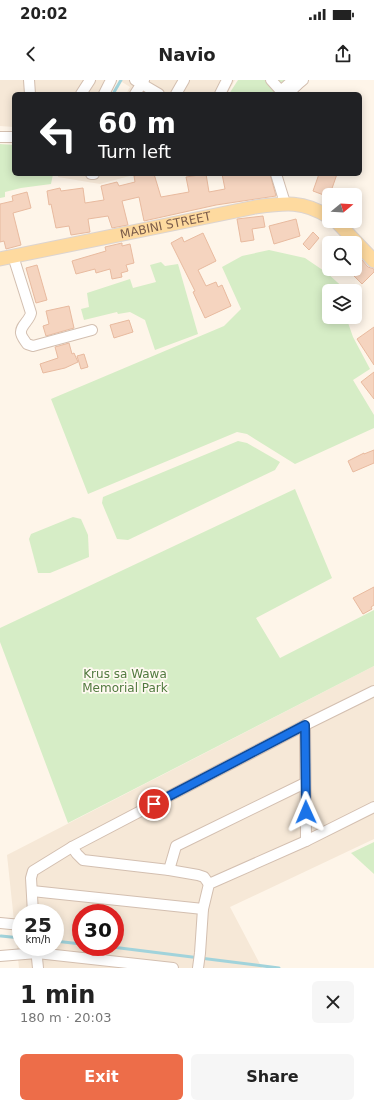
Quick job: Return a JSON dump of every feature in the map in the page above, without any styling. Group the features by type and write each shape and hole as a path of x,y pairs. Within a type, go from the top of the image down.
{"main road":[{"name":"MABINI STREET","path":"0,259 255,207 285,203 307,206 322,214"},
{"path":"343,228 374,260"}],"street":[{"path":"29,80 30,92"},
{"path":"82,92 90,80"},
{"path":"105,92 111,80"},
{"path":"177,92 184,80"},
{"path":"221,92 227,80"},
{"path":"271,80 280,90 282,90 293,80 300,82 290,92"},
{"path":"136,92 140,81 156,92"},
{"path":"0,137 12,137"},
{"path":"277,176 285,203"},
{"path":"13,256 31,313 31,317 21,329 27,344 33,346 92,330"},
{"path":"33,904 33,871 72,847 305,725 374,691"},
{"path":"305,725 306,841"},
{"path":"170,870 176,846 305,783"},
{"path":"209,884 306,841 374,807"},
{"path":"72,847 76,854 83,860 170,870 198,875 204,878 209,884"},
{"path":"199,961 203,909 209,884"},
{"path":"32,891 203,909"},
{"path":"0,923 12,924"},
{"path":"0,956 12,954"},
{"path":"64,954 173,968"},
{"path":"37,956 38,968"}],"shaded area":[{"path":"0,80 107,80 99,92 12,92 12,127 0,126"},
{"path":"119,80 235,80 228,92 127,92 130,87"},
{"path":"58,176 130,176 100,184"},
{"path":"374,666 374,839 230,907 262,968 19,968 18,956 64,956 64,904 12,904 7,855"}],"green space":[{"path":"238,80 287,80 282,92 230,92"},
{"path":"0,144 12,145 12,176 53,176 51,184 5,192 5,197 0,198"},
{"path":"269,250 305,258 322,270 322,276 330,276 339,284 322,284 322,324 348,324 353,337 370,369 353,380 374,415 374,428 295,464 247,434 237,432 88,494 51,399 224,326 241,309 222,267 242,256"},
{"path":"161,262 165,266 178,264 198,334 155,350 145,320 130,312 118,314 117,312 84,320 81,309 89,307 87,293 130,279 133,288 156,282 150,265"},
{"path":"238,441 247,443 280,462 275,470 128,540 117,539 102,503 103,497"},
{"name":"Krus sa Wawa Memorial Park","path":"295,489 332,578 256,618 280,658 374,610 374,666 68,823 0,642 0,628"},
{"path":"73,517 81,519 88,535 89,557 50,573 38,573 29,539 31,534"},
{"path":"374,842 374,874 351,853"}],"building":[{"path":"134,176 155,176 161,197 189,192 186,177 206,176 209,192 225,189 222,176 271,176 276,196 216,205 144,221 139,197 122,201 128,225 112,228 108,216 88,219 90,232 71,235 69,226 56,228 51,204 49,205 47,191 60,188 61,191 83,188 85,203 104,200 101,186 117,182 119,186 135,182"},
{"path":"318,176 336,176 332,188 322,188 322,194 313,191"},
{"path":"27,192 31,208 13,213 21,245 6,249 4,241 0,242 0,204 13,201 12,196"},
{"path":"263,216 265,227 252,229 254,240 241,242 237,219"},
{"path":"296,219 300,236 274,244 269,226"},
{"path":"313,232 319,238 309,250 303,244"},
{"path":"203,233 216,261 198,270 206,286 216,282 218,287 222,285 231,306 205,318 193,292 195,291 171,243 182,237 184,242"},
{"path":"122,243 122,246 130,244 134,263 126,265 128,271 121,273 122,277 112,279 110,269 96,273 95,269 76,274 72,261 106,251 105,247"},
{"path":"362,260 368,267 374,269 374,272 362,284 354,276 362,276"},
{"path":"37,265 47,300 36,303 26,268"},
{"path":"69,306 74,328 46,336 43,326 49,324 46,311"},
{"path":"129,320 133,332 114,338 110,325"},
{"path":"374,327 374,365 357,339"},
{"path":"69,343 72,354 74,353 78,362 65,368 43,373 40,364 58,358 55,347"},
{"path":"84,354 88,367 81,369 77,356"},
{"path":"374,372 374,399 361,382"},
{"path":"374,450 374,463 353,472 348,461"},
{"path":"374,587 374,605 371,607 372,609 363,614 353,598"}],"waterway":[{"path":"114,92 121,80"},
{"path":"1,936 12,937"},
{"path":"64,942 72,943"},
{"path":"124,949 279,968"}],"route":[{"path":"154,804 305,725 306,812"}]}
